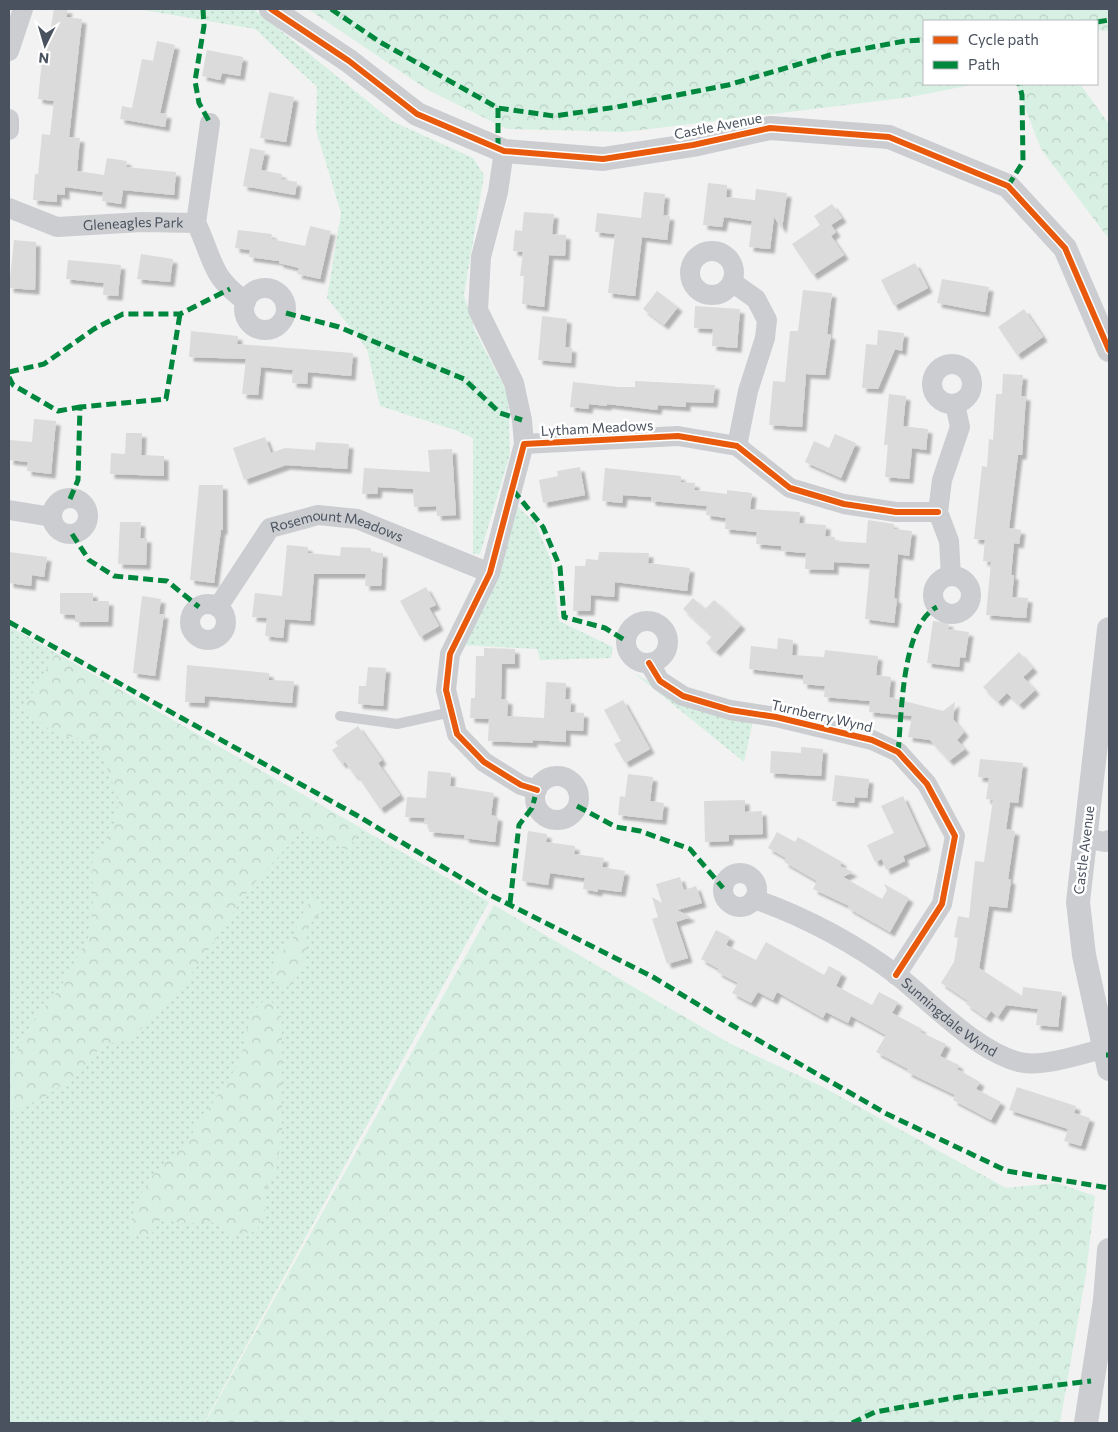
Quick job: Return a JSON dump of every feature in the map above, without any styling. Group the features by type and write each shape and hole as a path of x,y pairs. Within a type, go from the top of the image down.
{"street":[{"path":"9,51 23,9"},
{"name":"Castle Avenue","path":"271,9 349,61 416,114 504,151 603,159 694,146 770,128 889,137 1008,186 1064,248 1109,350"},
{"path":"9,119 9,130"},
{"path":"196,223 210,123"},
{"path":"504,151 498,192 481,257 478,310 514,384 522,420 524,444"},
{"name":"Gleneagles Park","path":"9,208 57,227 142,222 196,223 204,238 216,271 230,289 246,302"},
{"path":"732,282 756,300 767,320 765,338 748,391 737,446"},
{"path":"951,576 949,541 938,512 942,480 960,427 955,404"},
{"name":"Lytham Meadows","path":"537,790 521,785 484,762 457,734 446,690 450,654 490,573 524,444 678,436 737,446 790,488 844,504 896,512 938,512"},
{"path":"9,510 52,517"},
{"name":"Rosemount Meadows","path":"218,607 270,528 318,516 357,519 490,573"},
{"name":"Castle Avenue","path":"1107,1058 1084,955 1078,902 1109,629"},
{"name":"Turnberry Wynd","path":"649,663 660,681 683,696 730,710 776,718 872,740 898,752 928,784 955,836 942,904 896,975"},
{"path":"1085,838 1105,842 1109,840"},
{"name":"Sunningdale Wynd","path":"754,899 783,909 850,945 896,975 986,1046 1020,1062 1107,1058"},
{"path":"1086,1423 1105,1300 1109,1250"}],"lane":[{"path":"340,716 397,724 451,712"}],"green space":[{"path":"138,9 254,9 392,121 473,158 484,175 464,295 475,331 508,394 510,454 480,554 473,554 473,438 455,430 380,406 367,349 327,298 341,213 316,130 317,87 255,29"},
{"path":"308,9 1109,9 1109,31 1098,32 1098,20 923,20 923,85 971,85 911,97 625,132 507,129 428,90"},
{"path":"1016,85 1081,85 1109,124 1109,239 1041,149"},
{"path":"518,507 535,523 551,560 559,621 613,647 611,658 540,660 537,649 462,645"},
{"path":"9,626 489,902 204,1423 9,1423"},
{"path":"56,653 361,828 348,850 302,831 250,888 188,980 133,1037 102,1046 72,1078 45,1097 17,1109 9,1106 9,1069 31,1023 59,990 90,934 93,900 92,863 112,831 119,801 98,743 52,732 24,707"},
{"path":"634,673 687,703 753,721 744,762"},
{"path":"314,895 322,911 307,928 306,966 289,987 271,981 274,959 291,943 301,916"},
{"path":"494,905 729,1043 823,1087 1006,1188 1057,1183 1095,1196 1086,1274 1060,1423 205,1423"},
{"path":"264,1001 275,1003 282,1019 282,1134 276,1172 266,1187 265,1211 256,1232 231,1234 210,1221 185,1224 161,1218 150,1237 128,1234 135,1205 151,1177 190,1137 239,1063 252,1012"}],"building":[{"path":"54,9 68,9 66,17 82,19 69,137 80,138 77,171 104,175 107,158 127,161 126,167 176,172 174,195 123,190 121,204 102,201 103,192 65,187 65,195 57,194 57,202 33,200 35,174 38,174 42,134 50,135 54,101 38,99 43,51 47,51"},
{"path":"157,41 175,45 160,113 167,114 165,127 120,119 122,106 132,108 142,59 153,61"},
{"path":"207,50 243,57 240,76 222,73 220,80 202,76"},
{"path":"269,92 294,97 286,142 260,138"},
{"path":"250,148 265,151 261,170 282,174 281,179 297,182 295,195 243,186"},
{"path":"708,183 727,185 726,197 755,200 756,189 787,193 782,229 774,217 770,249 749,247 752,221 724,217 722,227 703,225"},
{"path":"644,192 665,194 663,215 670,216 667,240 642,237 635,296 608,293 615,234 595,232 597,213 641,218"},
{"path":"832,204 842,218 831,225 836,232 831,236 844,255 813,275 792,244 820,225 814,216"},
{"path":"524,212 554,214 552,234 566,235 565,256 549,255 544,307 522,304 524,276 520,276 523,252 513,251 515,230 522,231"},
{"path":"310,226 331,231 320,279 297,274 299,268 279,263 279,261 249,257 250,250 235,248 238,230 272,234 271,239 305,246"},
{"path":"14,240 36,242 35,290 9,288"},
{"path":"141,254 173,259 170,282 137,279"},
{"path":"68,260 121,265 118,296 103,295 104,283 66,279"},
{"path":"915,263 928,288 894,306 881,280"},
{"path":"942,279 989,287 985,312 937,303"},
{"path":"803,290 832,293 827,334 831,335 825,375 806,374 802,427 769,425 773,381 785,382 790,331 798,331"},
{"path":"657,291 678,307 664,325 643,309"},
{"path":"695,306 740,309 737,348 712,346 713,329 694,328"},
{"path":"1024,309 1043,337 1017,355 998,327"},
{"path":"542,316 567,319 565,347 572,348 571,363 538,360"},
{"path":"878,330 904,333 902,351 895,349 878,389 862,388 866,344 877,345"},
{"path":"191,331 238,336 237,344 353,353 351,376 308,372 307,384 292,383 293,370 261,367 258,395 242,394 246,359 189,357"},
{"path":"1003,374 1023,375 1021,396 1026,396 1022,455 1018,455 1009,528 1021,530 1019,544 1014,543 1011,575 1014,575 1012,597 1028,598 1026,618 986,615 991,562 983,561 985,540 974,539 982,466 987,467 989,439 993,440 996,394 1002,394"},
{"path":"635,381 715,385 713,403 686,402 686,407 658,405 657,410 607,404 607,406 589,404 588,409 570,407 573,382 635,387"},
{"path":"889,394 906,396 903,426 928,429 926,450 912,448 909,479 885,477 888,445 884,445"},
{"path":"34,419 56,421 51,474 27,471 28,462 9,460 10,440 32,442"},
{"path":"126,433 142,433 141,455 164,456 164,476 110,474 111,453 125,454"},
{"path":"835,434 856,443 841,478 805,462 814,441 829,448"},
{"path":"265,437 271,453 285,448 315,450 316,442 349,444 347,469 286,465 244,480 233,448"},
{"path":"452,449 456,515 437,516 436,506 414,507 413,489 378,487 377,494 362,494 364,468 430,472 428,450"},
{"path":"580,467 585,495 543,503 539,480 558,476 557,471"},
{"path":"605,468 681,476 681,482 695,483 694,490 727,494 727,490 752,493 750,509 800,512 799,523 826,525 825,536 835,537 835,541 866,543 868,520 894,524 894,529 912,531 909,556 898,554 894,598 897,599 894,623 865,619 870,564 834,562 834,570 805,569 806,553 781,551 781,546 756,544 757,532 725,529 726,518 706,515 707,506 651,501 651,497 623,495 622,503 602,501"},
{"path":"199,485 223,485 223,530 221,530 214,583 190,580"},
{"path":"120,522 141,522 140,538 147,538 146,565 118,564"},
{"path":"287,545 308,547 308,553 340,556 341,547 371,548 371,552 383,553 381,586 365,586 366,574 314,574 310,621 285,619 283,638 265,636 267,618 252,617 255,593 282,596"},
{"path":"9,552 47,557 44,577 32,575 31,586 9,583"},
{"path":"599,552 649,553 648,563 690,568 687,591 615,582 614,597 591,595 590,611 573,611 575,566 585,566 586,559 598,560"},
{"path":"426,587 436,605 429,608 439,626 420,637 400,601"},
{"path":"60,593 93,593 93,601 109,601 108,622 75,622 75,615 60,614"},
{"path":"142,596 161,599 159,614 164,614 155,676 133,673"},
{"path":"693,598 705,609 714,600 741,625 716,652 706,643 712,636 683,609"},
{"path":"933,621 949,623 948,629 969,632 965,658 960,657 959,667 927,663"},
{"path":"778,638 793,640 792,655 824,657 825,650 878,656 876,675 891,677 889,697 943,711 955,702 953,719 964,732 957,740 965,749 949,761 930,740 908,737 912,716 869,712 870,701 824,697 825,686 803,684 803,675 749,669 751,646 777,649"},
{"path":"484,648 515,649 515,664 502,664 501,699 508,700 507,716 544,718 546,682 566,683 565,699 571,700 570,712 584,713 583,731 566,730 566,742 533,740 533,743 488,741 489,719 470,718 471,698 475,698 476,656 484,656"},
{"path":"1019,652 1033,668 1023,677 1035,690 1019,705 1007,693 998,702 983,687"},
{"path":"187,665 269,673 269,680 294,681 292,703 205,696 204,703 185,702"},
{"path":"368,667 386,668 383,706 358,704 359,686 366,686"},
{"path":"623,700 650,749 625,763 614,744 621,741 604,710"},
{"path":"358,726 382,760 378,763 400,795 380,809 357,775 355,776 345,762 342,764 332,750 338,746 335,742"},
{"path":"801,747 823,749 821,776 770,773 771,751 801,753"},
{"path":"980,759 1023,763 1018,803 1010,802 1006,829 1015,831 1008,879 1011,880 1007,908 989,906 979,968 1022,996 1023,987 1062,992 1058,1027 1036,1025 1038,1009 1006,1005 998,1017 991,1011 986,1018 966,1004 968,1001 941,983 954,962 958,938 954,937 958,916 969,918 975,861 984,862 993,800 986,799 989,778 978,777"},
{"path":"428,771 451,773 450,786 494,793 491,815 498,817 495,842 464,838 465,835 429,832 430,825 424,824 425,818 405,817 407,797 426,798"},
{"path":"628,774 653,777 650,801 664,803 662,820 618,815 620,796 625,797"},
{"path":"835,775 869,779 867,798 855,797 854,803 832,801"},
{"path":"903,796 926,846 903,856 905,861 886,870 882,859 875,862 867,845 894,833 881,806"},
{"path":"745,800 745,812 762,811 763,834 729,835 729,841 705,842 704,801"},
{"path":"528,831 547,834 546,842 575,846 574,854 604,858 602,867 625,871 621,892 598,889 598,892 583,889 585,878 550,873 548,885 522,881"},
{"path":"777,832 795,842 798,837 842,862 840,866 853,872 843,877 882,899 887,890 884,884 909,898 890,932 848,908 849,906 813,889 817,881 784,862 786,858 768,848"},
{"path":"680,877 684,890 696,886 702,903 677,910 691,917 676,922 688,958 667,964 652,919 658,917 652,897 662,903 656,884"},
{"path":"716,930 730,937 726,945 756,960 766,942 824,975 829,966 842,973 836,986 872,1005 879,992 898,1002 892,1013 922,1029 920,1032 946,1044 940,1056 959,1065 957,1069 980,1082 976,1089 1001,1102 991,1120 953,1100 955,1095 907,1072 908,1069 876,1052 886,1035 851,1016 848,1023 826,1012 823,1018 777,992 773,1000 758,992 751,1003 732,993 738,983 717,972 719,969 701,959"},
{"path":"1017,1087 1076,1106 1074,1113 1090,1118 1081,1146 1064,1141 1068,1129 1009,1110"}],"marked path":[{"path":"203,9 204,26 195,81 199,103 210,123"},
{"path":"331,9 380,42 498,108 554,116 617,107 728,85 830,55 905,41 923,40"},
{"path":"1098,22 1109,20"},
{"path":"1008,186 1023,162 1022,95 1019,85"},
{"path":"498,108 498,148"},
{"path":"9,372 44,364 94,329 123,314 180,314 230,289"},
{"path":"286,313 339,327 464,379 500,413 522,420"},
{"path":"70,499 78,480 80,407 166,399 180,314"},
{"path":"9,377 13,385 58,411 80,407"},
{"path":"513,490 543,527 560,567 564,617 605,628 626,641"},
{"path":"72,534 89,560 114,576 167,581 199,607"},
{"path":"898,752 903,695 910,651 916,632 925,617 937,607"},
{"path":"9,622 358,816 488,894 653,977 730,1024 887,1114 1007,1171 1109,1188"},
{"path":"510,903 519,825 532,808 535,797"},
{"path":"577,806 616,827 640,831 690,849 723,888"},
{"path":"852,1423 875,1412 959,1397 1091,1381"}],"cycle path":[{"path":"271,9 349,61 417,114 504,151 603,159 693,145 770,128 889,137 1008,186 1065,248 1109,350"},
{"path":"537,790 521,785 484,762 457,734 446,690 450,654 490,573 524,444 678,436 737,446 790,488 844,504 896,512 938,512"},
{"path":"649,663 660,681 683,696 730,710 776,717 872,740 898,752 927,784 955,836 942,904 896,975"}]}
